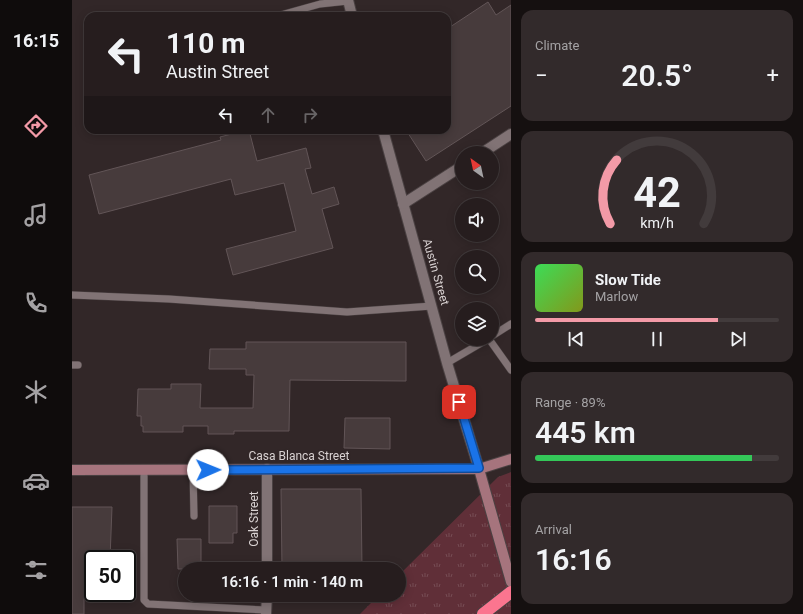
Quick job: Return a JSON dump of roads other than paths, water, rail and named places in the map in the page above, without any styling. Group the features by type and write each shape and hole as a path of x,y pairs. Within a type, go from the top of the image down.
{"highway":[{"path":"483,614 511,592"}],"main road":[{"name":"Casa Blanca Street","path":"72,470 479,468 511,458"},
{"name":"Austin Street","path":"479,468 492,519 511,582"}],"street":[{"path":"348,0 351,12"},
{"name":"Austin Street","path":"384,134 447,363 479,468"},
{"path":"493,146 511,134"},
{"path":"403,204 455,171"},
{"name":"Oak Street","path":"267,469 267,562"},
{"path":"266,612 267,602"}],"lane":[{"path":"291,12 320,4 348,0"},
{"path":"72,295 177,299 347,312 432,306"},
{"path":"499,332 511,324"},
{"path":"447,363 477,346"},
{"path":"494,346 511,370"},
{"path":"144,469 144,600 148,604 266,612"},
{"path":"193,470 194,516"}]}
